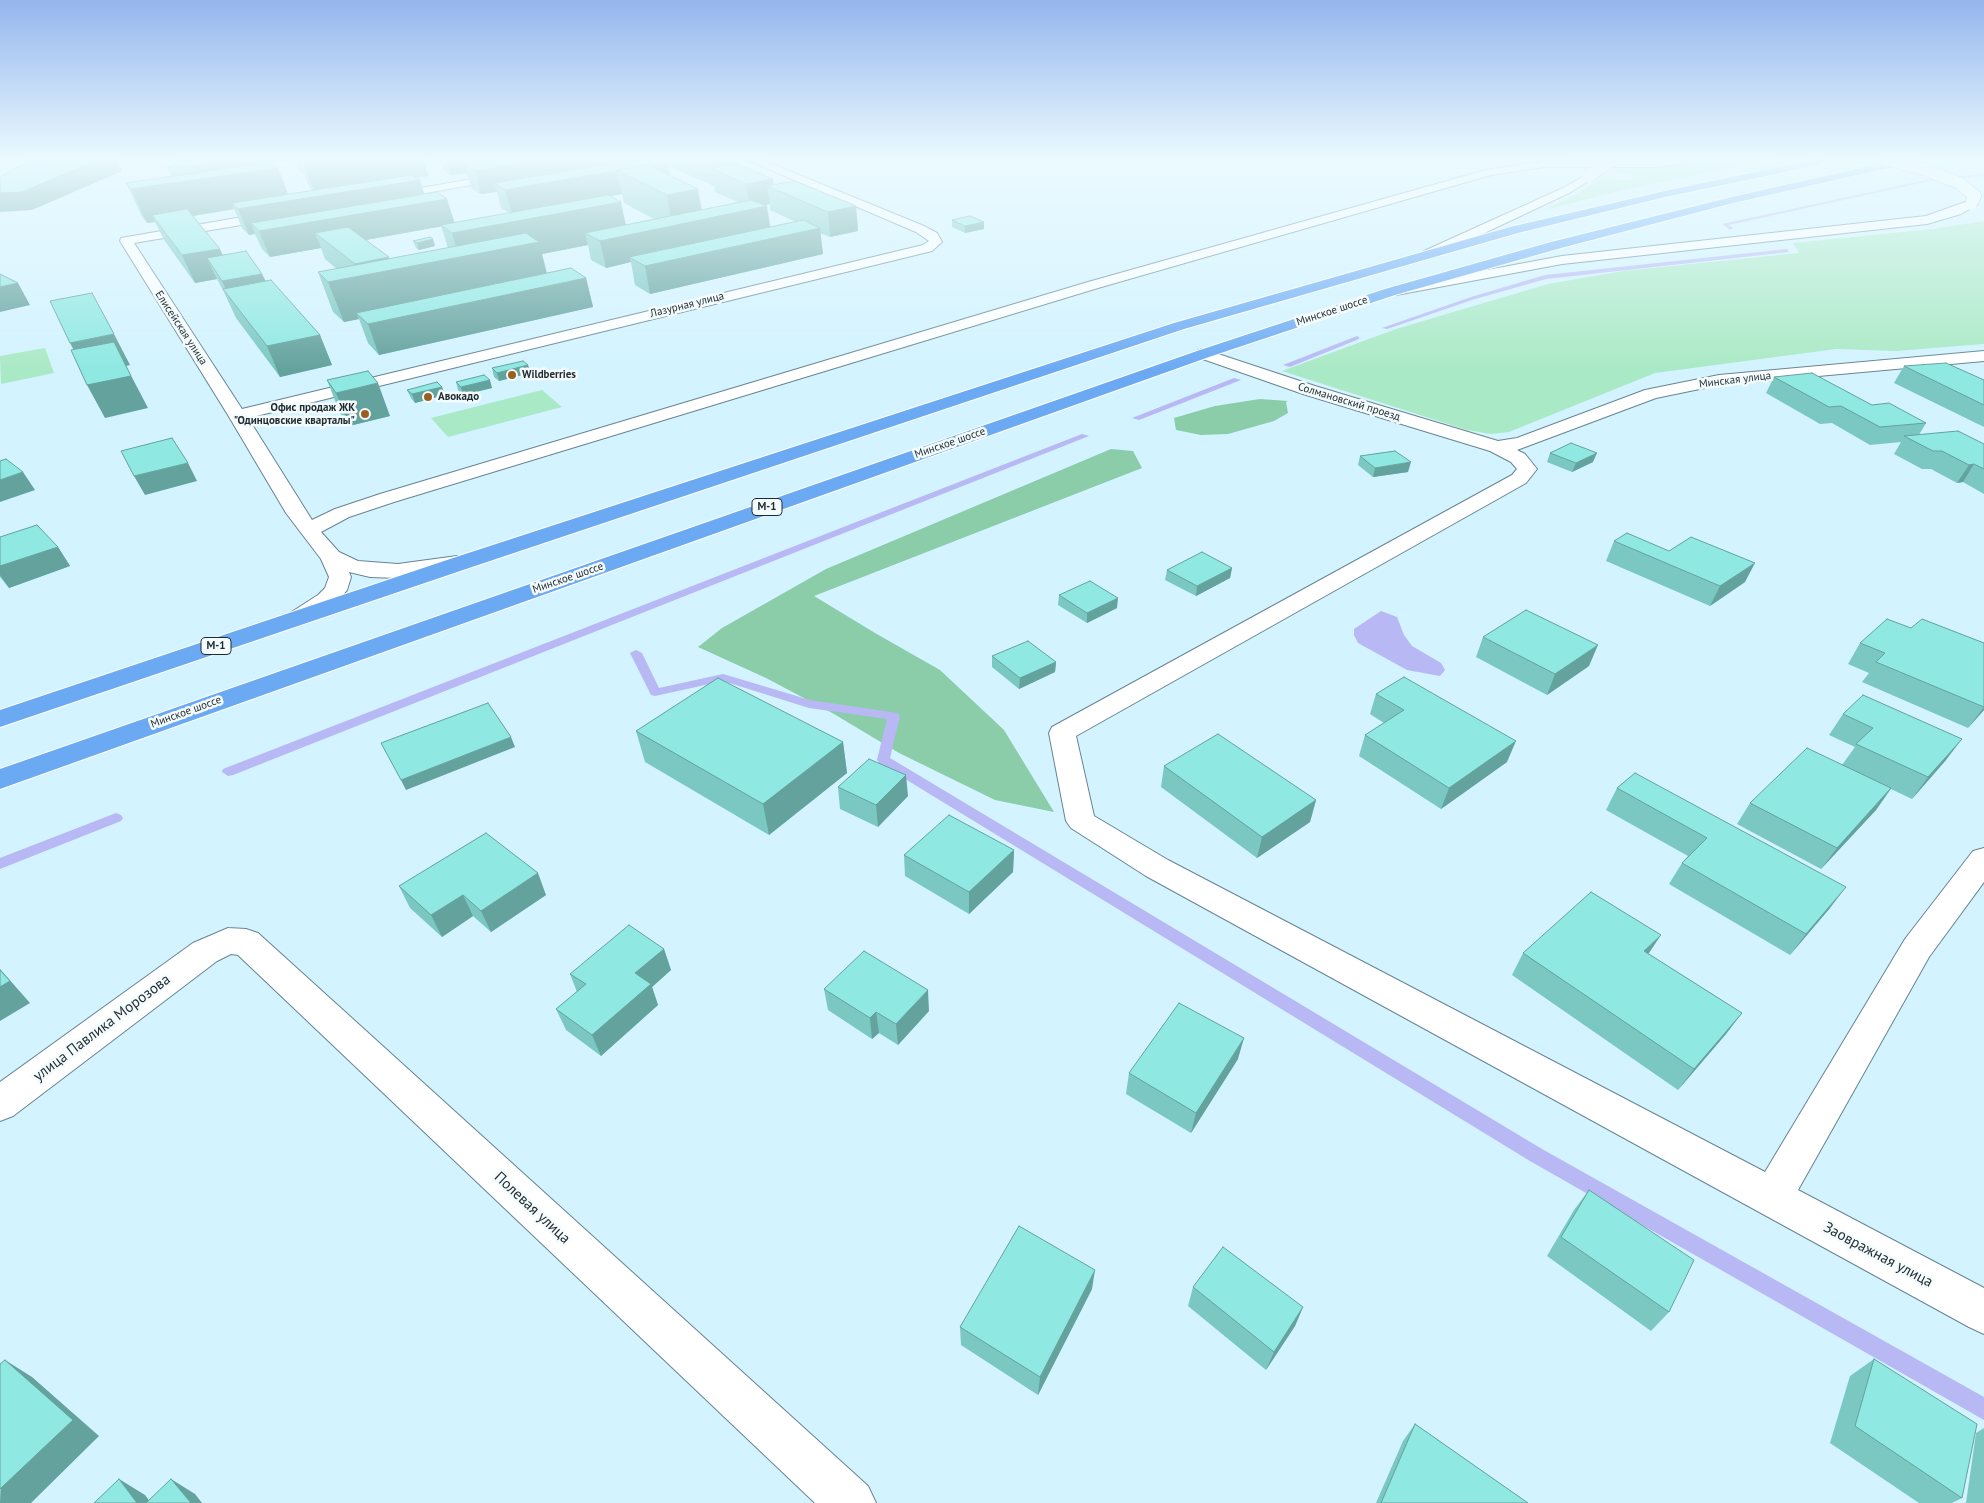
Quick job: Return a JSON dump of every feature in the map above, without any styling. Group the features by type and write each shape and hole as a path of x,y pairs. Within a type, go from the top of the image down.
{"highway":[{"name":"М-1","path":"0,719 461,562 1179,326 1518,229"},
{"name":"Минское шоссе","path":"0,779 1203,354 1390,292 1556,244 1615,229"}],"street":[{"name":"Елисейская улица","path":"195,229 126,241 237,414 308,530 331,557"},
{"name":"Лазурная улица","path":"237,414 926,248 936,242 933,236 918,229"},
{"path":"308,530 342,513 415,489 1093,285 1289,229"},
{"path":"1429,254 1483,229"},
{"path":"1390,292 1562,260 1844,229"},
{"name":"Солмановский проезд","path":"1203,354 1309,390 1496,447 1518,458 1527,469 1519,479 1062,733 1081,820 1157,868 1772,1197"},
{"name":"Минская улица","path":"1496,447 1511,446 1524,442 1651,394 1719,380 1984,356"},
{"path":"331,557 351,566 370,570 398,571 461,562"},
{"path":"298,618 326,600 336,590 340,576 331,557"},
{"path":"1772,1197 1917,948 1984,859"},
{"name":"Полевая улица","path":"205,952 228,942 246,942 851,1503"},
{"name":"улица Павлика Морозова","path":"0,1104 205,952"},
{"name":"Заовражная улица","path":"1772,1197 1984,1312"}],"green space":[{"path":"1931,229 1984,229 1984,344 1896,351 1836,349 1655,373 1509,432 1491,434 1467,430 1282,371 1396,329 1548,284 1623,271 1799,253 1793,243"},
{"path":"45,348 54,373 1,384 0,356"},
{"path":"542,390 562,407 448,437 431,418"},
{"path":"1260,399 1288,401 1286,402 1288,413 1274,421 1228,434 1201,435 1176,430 1174,418 1215,406"},
{"path":"1111,449 1133,451 1142,468 814,596 940,670 1004,730 1054,812 995,800 899,753 834,714 766,678 698,647 722,628 826,569"}],"water":[{"path":"1381,611 1397,617 1404,635 1412,646 1441,663 1445,670 1440,676 1407,670 1358,643 1354,635 1354,629"}],"building":[{"path":"163,229 204,229 220,249 182,255"},
{"path":"336,229 351,229 389,257 355,264 315,233"},
{"path":"447,229 473,229 452,233"},
{"path":"604,229 657,229 600,241 585,233"},
{"path":"760,229 815,229 645,266 629,257"},
{"path":"526,233 539,242 328,282 318,272"},
{"path":"430,237 433,239 417,243 413,241"},
{"path":"246,251 262,274 222,281 207,258"},
{"path":"571,268 586,278 368,324 356,313"},
{"path":"0,274 18,283 0,287"},
{"path":"271,280 320,335 267,346 223,289"},
{"path":"92,293 114,334 70,343 50,301"},
{"path":"114,342 131,376 87,385 71,350"},
{"path":"523,361 528,365 497,373 492,368"},
{"path":"1946,363 1984,380 1984,405 1904,366"},
{"path":"368,371 378,383 336,393 327,380"},
{"path":"1812,373 1872,405 1889,403 1926,423 1880,427 1841,406 1829,407 1774,377"},
{"path":"484,375 490,380 461,387 456,382"},
{"path":"437,382 442,387 412,394 407,390"},
{"path":"1958,431 1984,444 1984,469 1974,464 1969,465 1942,451 1933,451 1904,436"},
{"path":"172,438 188,463 134,476 121,451"},
{"path":"1571,443 1597,453 1576,463 1550,453"},
{"path":"1395,451 1411,462 1375,468 1360,456"},
{"path":"6,459 23,472 0,480 0,461"},
{"path":"37,525 58,547 0,566 0,537"},
{"path":"1627,533 1669,551 1691,537 1755,563 1720,586 1614,541"},
{"path":"1202,552 1232,568 1197,586 1167,570"},
{"path":"1090,581 1118,598 1087,613 1059,595"},
{"path":"1526,610 1598,645 1555,674 1483,637"},
{"path":"1887,619 1911,628 1922,619 1984,643 1984,707 1876,662 1885,653 1860,643"},
{"path":"1028,641 1056,662 1020,678 992,656"},
{"path":"1404,677 1516,741 1449,788 1365,735 1404,710 1376,694"},
{"path":"718,678 843,742 763,804 636,731"},
{"path":"1863,695 1962,739 1928,777 1856,744 1873,728 1843,714"},
{"path":"488,703 511,737 401,780 381,743"},
{"path":"1218,734 1316,800 1262,837 1164,766"},
{"path":"1807,748 1891,788 1837,848 1750,803"},
{"path":"869,759 906,775 876,805 838,787"},
{"path":"1635,773 1846,887 1806,934 1682,863 1707,838 1617,788"},
{"path":"949,815 1014,850 969,892 904,855"},
{"path":"486,833 538,873 481,911 463,895 431,915 399,886"},
{"path":"1591,892 1661,935 1644,951 1742,1013 1694,1069 1523,953"},
{"path":"629,925 664,949 635,973 651,984 592,1035 556,1009 586,984 570,974"},
{"path":"864,951 928,990 896,1024 876,1012 870,1018 824,989"},
{"path":"0,970 10,981 0,987"},
{"path":"1179,1003 1244,1038 1196,1113 1129,1073"},
{"path":"1589,1190 1694,1260 1669,1312 1561,1237"},
{"path":"1019,1226 1095,1270 1040,1377 960,1327"},
{"path":"1223,1247 1303,1307 1274,1352 1193,1287"},
{"path":"1874,1359 1977,1424 1962,1498 1855,1426"},
{"path":"5,1360 73,1420 0,1489 0,1364"},
{"path":"1415,1424 1528,1503 1381,1503"},
{"path":"119,1479 137,1503 94,1503"},
{"path":"171,1479 191,1503 146,1503"}],"waterway":[{"path":"1385,328 1473,298 1545,277 1624,267 1787,251"},
{"path":"1287,365 1357,338"},
{"path":"1136,418 1237,380"},
{"path":"228,772 1085,436"},
{"path":"636,653 655,692 723,677 809,704 894,716 883,760 1536,1155 1984,1409"},
{"path":"0,864 116,818"}],"place":[{"name":"Wildberries","path":"512,375"},
{"name":"Авокадо","path":"428,397"},
{"name":"Офис продаж ЖК \"Одинцовские кварталы\"","path":"365,414"}]}
